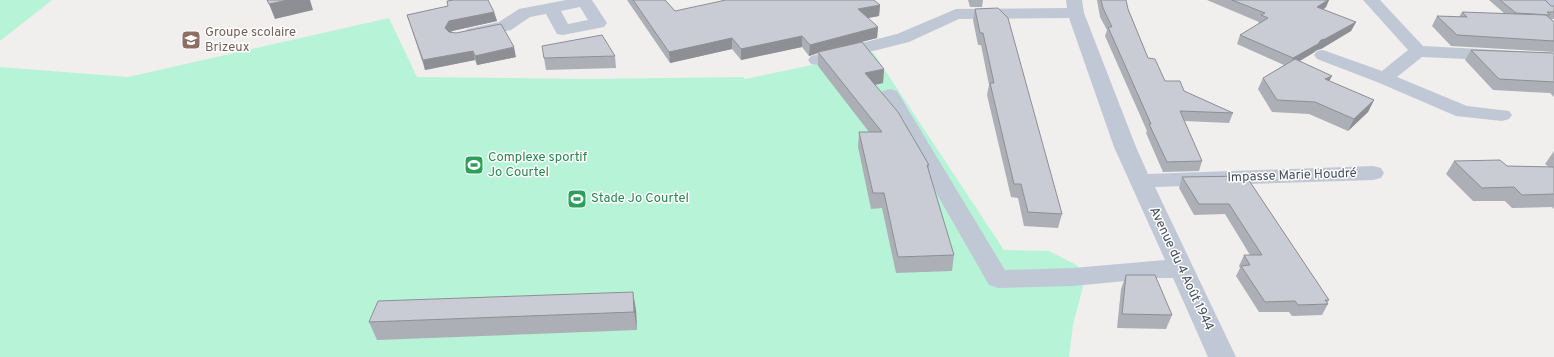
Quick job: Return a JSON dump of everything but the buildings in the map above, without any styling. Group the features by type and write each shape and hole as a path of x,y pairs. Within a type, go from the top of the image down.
{"street":[{"path":"458,36 506,26 525,13 576,2 578,0"},
{"path":"551,7 563,30 598,23 584,0"},
{"path":"1371,0 1418,51"},
{"path":"1544,0 1554,8"},
{"path":"817,60 903,38 956,14 1075,7"},
{"name":"Avenue du 4 Août 1944","path":"1075,7 1125,147 1222,357"},
{"path":"1384,78 1418,51 1554,58"},
{"path":"1323,55 1384,78 1463,112 1502,114"},
{"path":"890,95 998,279 1073,277 1157,269 1182,270"},
{"name":"Impasse Marie Houdré","path":"1140,181 1373,173"}],"green space":[{"path":"0,0 52,0 0,41"},
{"name":"Complexe sportif Jo Courtel","path":"389,18 417,77 589,79 743,77 745,79 873,52 1004,250 1049,251 1078,266 1083,287 1073,325 1069,357 0,357 0,67 128,77"}],"place":[{"name":"Groupe scolaire Brizeux","path":"191,40"},
{"name":"Complexe sportif Jo Courtel","path":"474,165"},
{"name":"Stade Jo Courtel","path":"577,199"}]}
